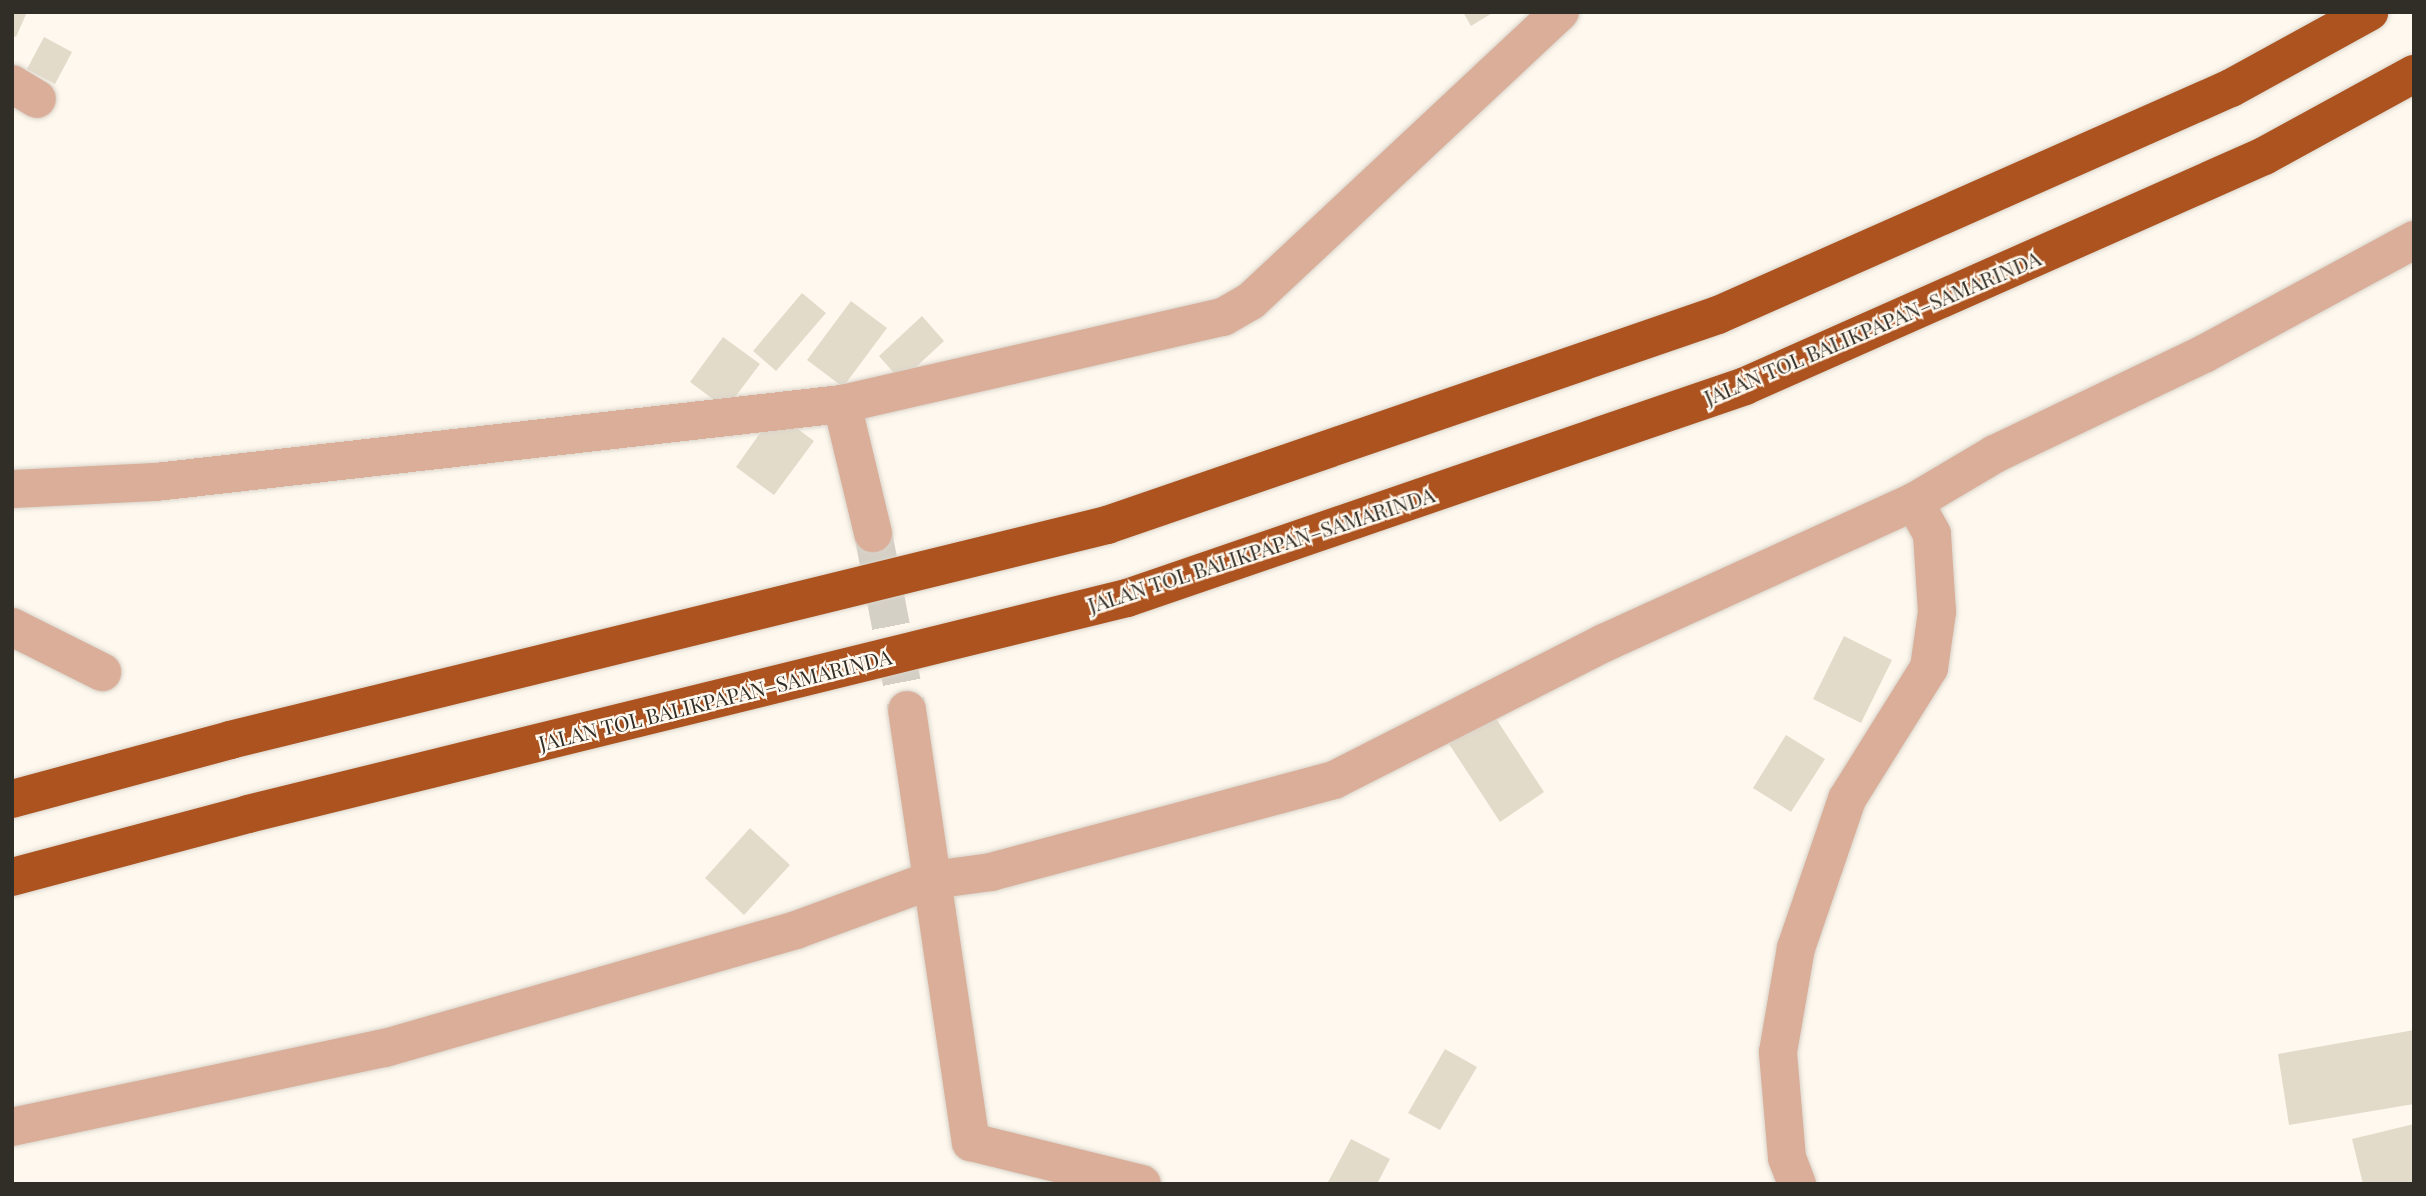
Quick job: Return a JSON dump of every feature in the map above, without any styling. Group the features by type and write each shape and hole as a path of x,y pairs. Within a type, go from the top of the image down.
{"highway":[{"path":"12,799 230,740 1107,525 1718,315 2231,88 2369,12"},
{"name":"JALAN TOL BALIKPAPAN–SAMARINDA","path":"12,877 248,814 1127,598 1745,386 2264,156 2414,74"}],"street":[{"path":"12,489 156,482 842,404 1223,317 1251,301 1560,12"},
{"path":"12,1127 385,1048 796,930 932,880 991,872 1334,780 1604,643 1914,502 1995,454 2204,354 2414,240"},
{"path":"842,404 873,533"},
{"path":"1797,1184 1787,1158 1778,1052 1796,948 1847,799 1929,668 1937,612 1932,534 1914,502"},
{"path":"12,627 102,672"},
{"path":"906,710 971,1142 1142,1184"}],"building":[{"path":"12,12 27,12 16,37 12,35"},
{"path":"1463,12 1494,12 1471,26"},
{"path":"44,37 72,52 55,84 27,69"},
{"path":"802,293 826,313 776,371 753,351"},
{"path":"851,301 887,328 843,387 807,360"},
{"path":"922,316 944,341 901,381 879,356"},
{"path":"723,337 760,364 726,409 690,382"},
{"path":"775,412 814,441 774,495 736,467"},
{"path":"1844,636 1892,660 1861,723 1813,699"},
{"path":"1493,714 1544,792 1500,822 1449,744"},
{"path":"1786,735 1825,759 1791,812 1753,788"},
{"path":"750,828 790,865 744,915 705,878"},
{"path":"2414,1030 2414,1104 2289,1125 2278,1054"},
{"path":"1445,1049 1477,1067 1440,1130 1408,1113"},
{"path":"2414,1124 2414,1184 2363,1184 2352,1139"},
{"path":"1351,1139 1390,1159 1377,1184 1327,1184"}],"tunnel":[{"path":"873,533 907,710"}]}
